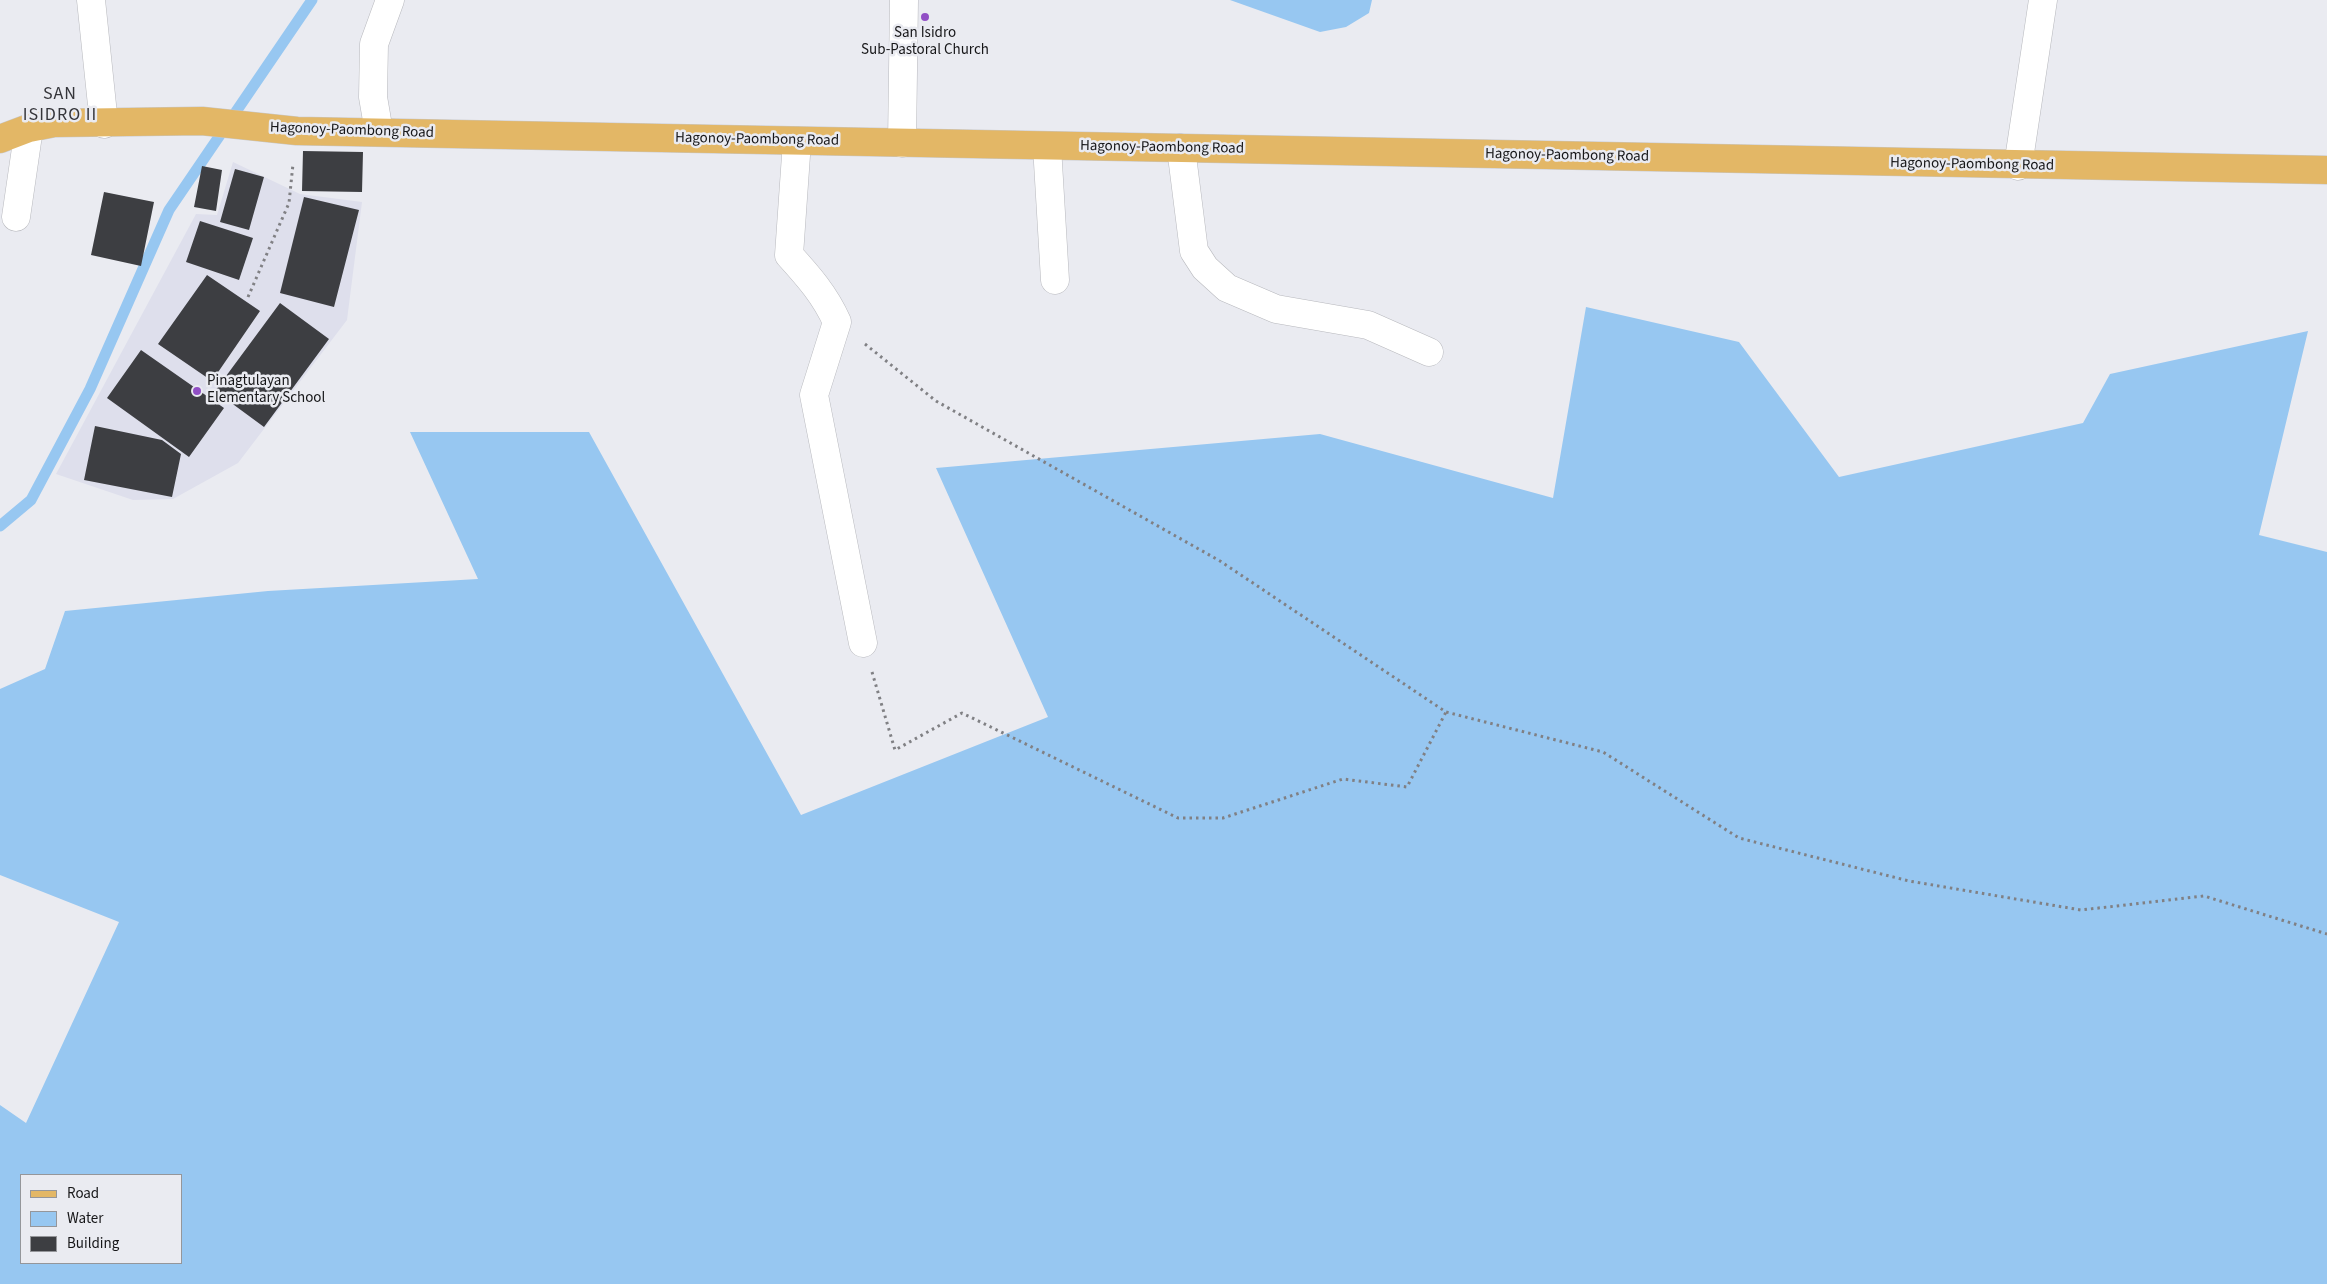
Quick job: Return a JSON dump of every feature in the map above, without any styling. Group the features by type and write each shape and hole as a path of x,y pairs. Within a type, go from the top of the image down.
{"main road":[{"name":"Hagonoy-Paombong Road","path":"0,139 29,128 54,123 202,122 285,130 2018,166 2327,170"}],"street":[{"path":"90,0 104,124"},
{"path":"379,132 373,97 374,44 390,0"},
{"path":"902,143 904,0"},
{"path":"2018,166 2043,0"},
{"path":"16,217 29,128"},
{"path":"797,141 789,255 817,286 829,303 837,322 814,396 863,643"},
{"path":"1046,146 1055,280"},
{"path":"1181,148 1194,251 1205,268 1226,288 1276,309 1368,325 1429,352"}],"path":[{"path":"248,297 289,203 285,130"},
{"path":"837,322 936,401 1220,561 1446,712 1603,752 1739,838 1899,878 2081,910 2204,896 2327,934"},
{"path":"863,643 896,750 962,713 1178,818 1223,818 1343,779 1407,788 1446,712"}],"shaded area":[{"name":"Pinagtulayan Elementary School","path":"233,162 300,194 362,202 347,320 238,463 173,499 133,500 56,474 196,214 217,215"}],"water":[{"path":"1230,0 1372,0 1369,13 1346,27 1320,32"},
{"path":"1586,307 1739,342 1839,477 2083,423 2110,374 2308,331 2259,535 2327,552 2327,1284 0,1284 0,1105 26,1123 119,922 0,875 0,689 45,669 65,611 268,591 478,579 410,432 589,432 801,815 1048,717 936,468 1320,434 1553,498"}],"building":[{"path":"303,151 363,152 362,192 302,191"},
{"path":"202,166 222,170 216,211 194,207"},
{"path":"235,169 264,177 249,230 220,222"},
{"path":"104,192 154,202 141,266 91,255"},
{"path":"304,197 359,210 334,307 280,293"},
{"path":"200,221 253,238 239,280 186,262"},
{"path":"207,275 260,311 212,381 158,344"},
{"path":"280,303 329,339 264,427 215,391"},
{"path":"141,350 224,408 189,457 107,398"},
{"path":"95,426 162,440 181,454 172,497 84,480"}],"waterway":[{"path":"0,526 31,500 90,389 169,210 312,0"}],"place":[{"name":"San Isidro Sub-Pastoral Church","path":"925,17"},
{"name":"Pinagtulayan Elementary School","path":"197,391"}],"district":[{"name":"SAN ISIDRO II","path":"60,105"}]}
